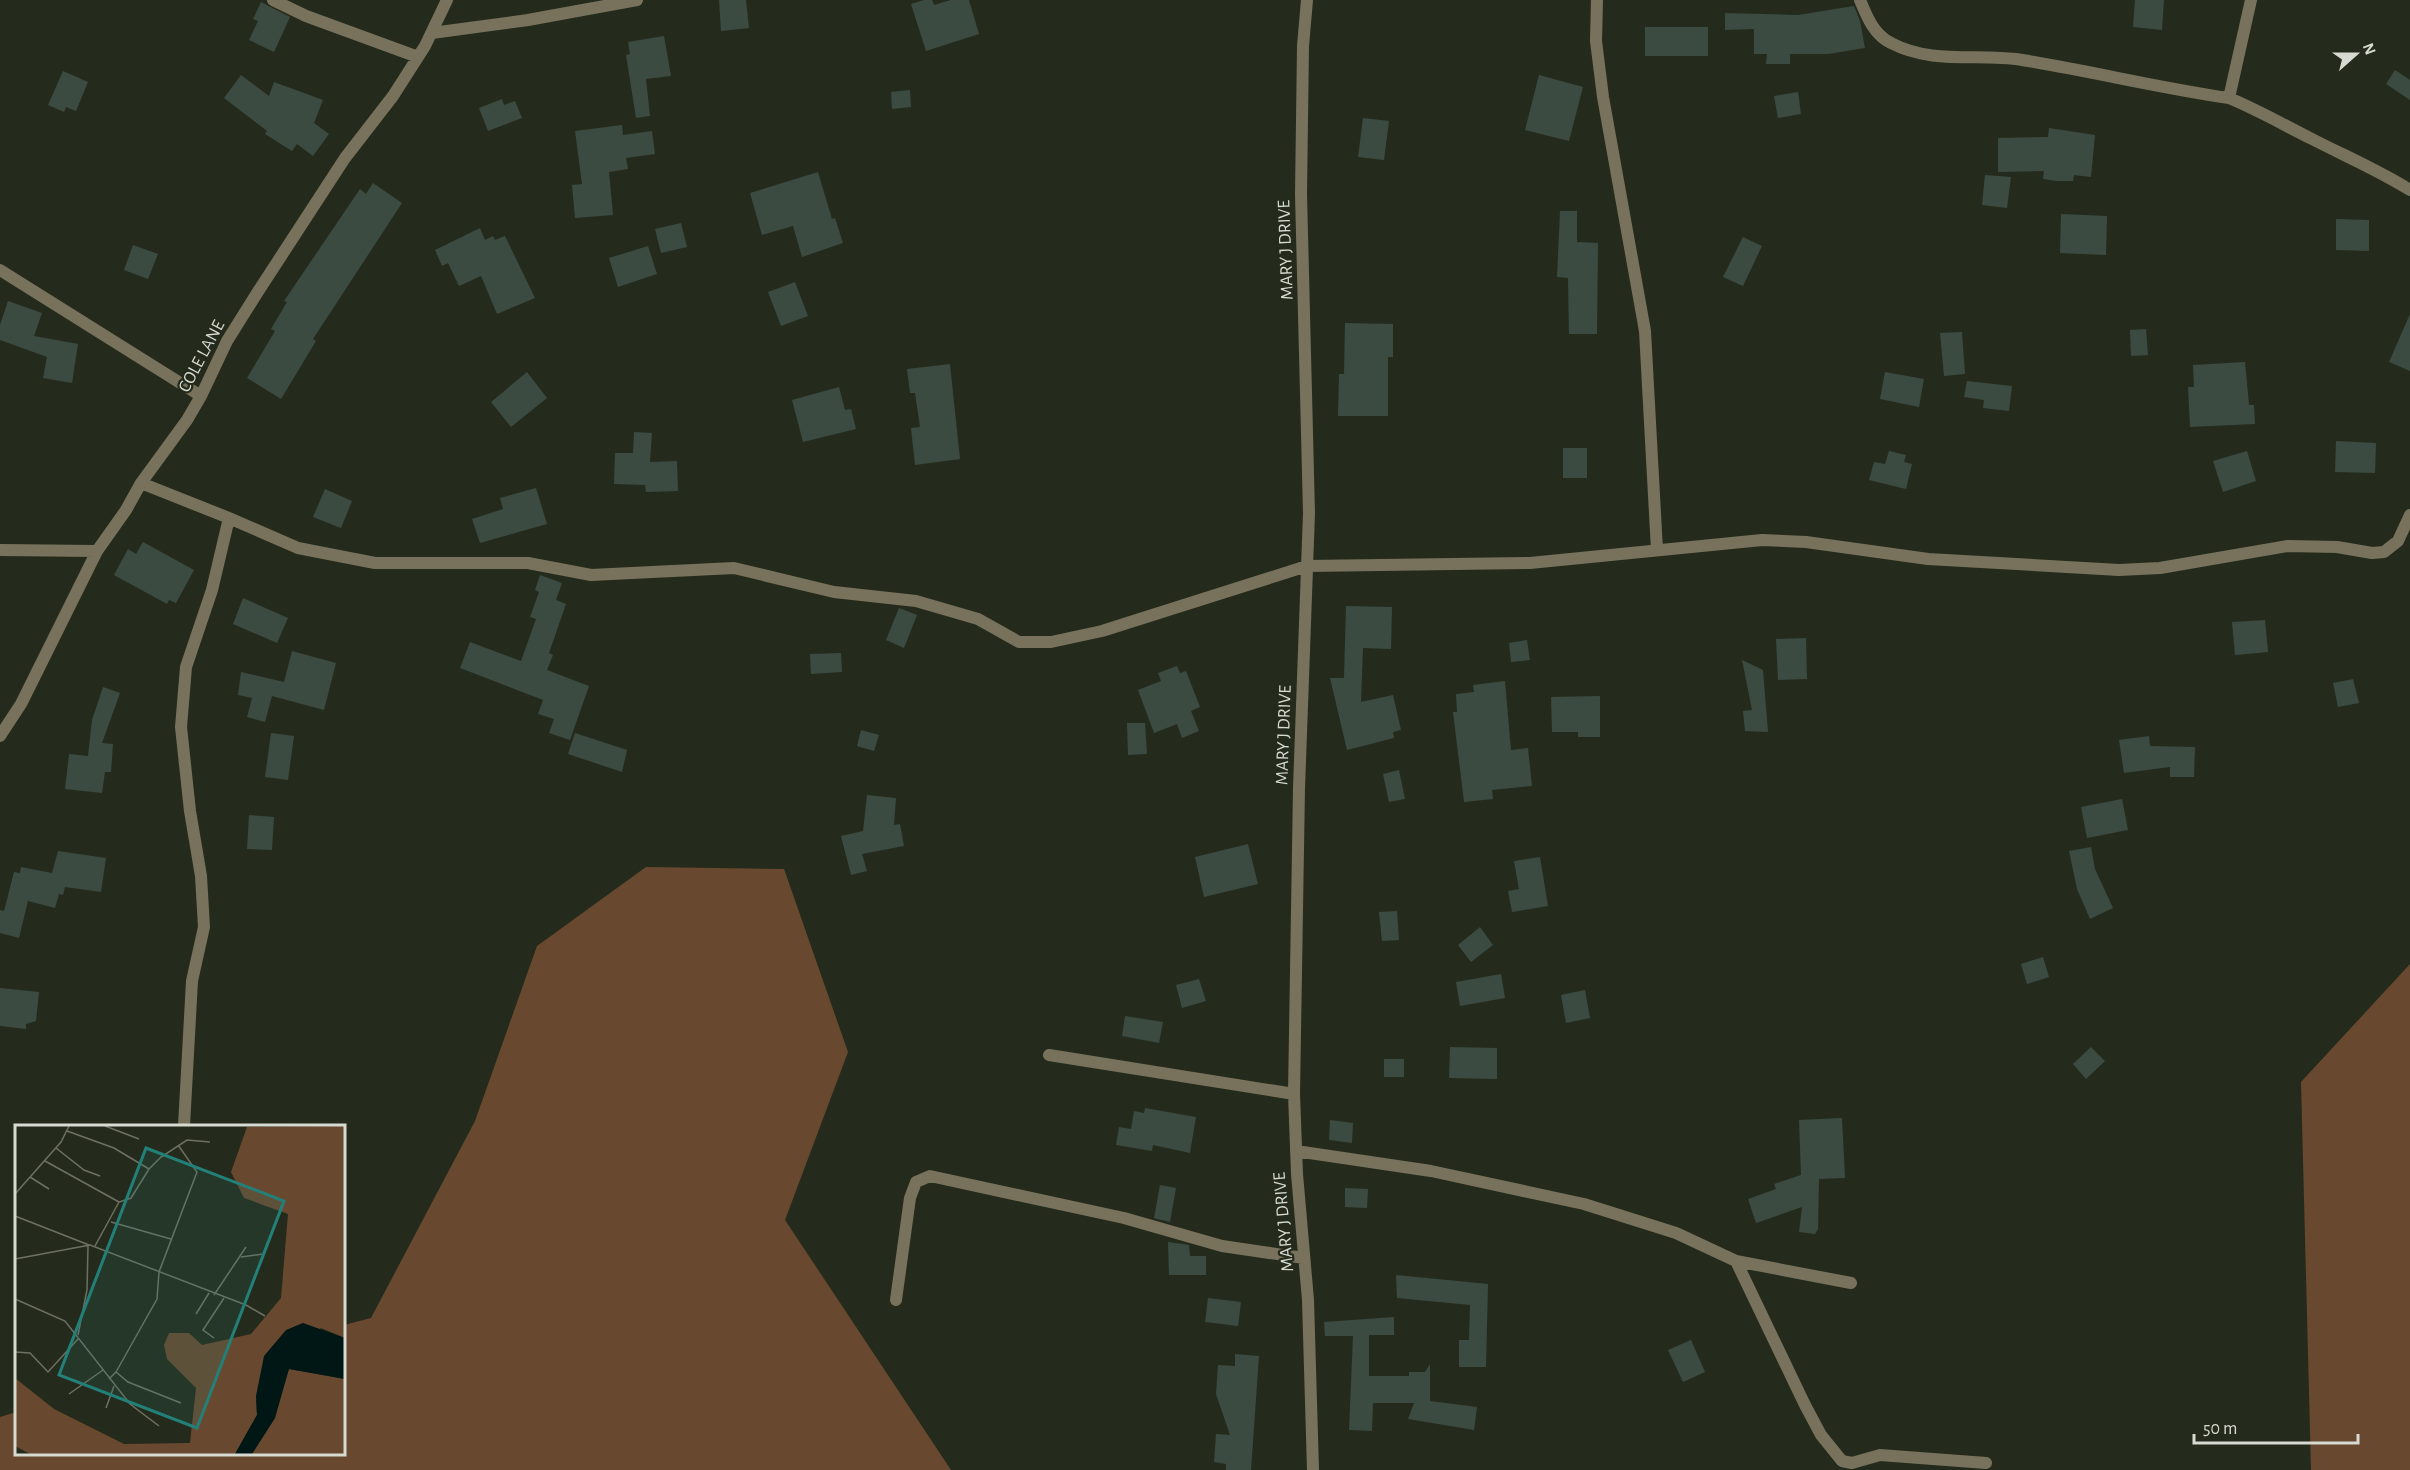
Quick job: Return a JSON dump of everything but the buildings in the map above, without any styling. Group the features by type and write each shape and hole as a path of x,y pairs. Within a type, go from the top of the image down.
{"street":[{"path":"273,0 306,16 418,57"},
{"name":"COLE LANE","path":"0,736 21,704 97,551 201,396 232,332 345,158 393,96 418,57 447,0"},
{"path":"432,33 528,20 637,0"},
{"name":"MARY J DRIVE","path":"1307,0 1303,46 1301,194 1307,367 1307,566 1299,788 1294,1094 1313,1470"},
{"path":"1596,0 1596,41 1603,97 1645,331 1657,550"},
{"path":"1860,0 1874,29 1883,39 1920,54 1965,59 2020,60 2229,98 2260,111 2379,171 2410,190"},
{"path":"2229,98 2251,0"},
{"path":"0,270 201,396"},
{"path":"141,483 298,548 375,563 528,563 591,575 734,568 834,592 916,601 978,619 1019,642 1051,642 1102,631 1307,566 1530,563 1762,540 1806,542 1928,559 2120,570 2160,568 2288,546 2337,547 2372,554 2384,552 2398,541 2410,515"},
{"path":"184,1125 192,981 204,927 201,876 190,811 181,727 186,667 212,590 229,518"},
{"path":"0,550 97,551"},
{"path":"1049,1055 1294,1094"},
{"path":"1296,1151 1431,1171 1584,1204 1676,1233 1736,1261 1851,1283"},
{"path":"896,1300 909,1198 916,1182 930,1176 1124,1218 1222,1246 1304,1258"},
{"path":"1736,1261 1804,1405 1821,1435 1842,1461 1852,1463 1880,1455 1986,1463"}],"shaded area":[{"path":"646,867 784,869 848,1052 785,1220 951,1470 0,1470 0,1417 15,1412 15,1455 345,1455 345,1325 371,1318 475,1121 537,946"},
{"path":"2410,964 2410,1470 2311,1470 2301,1082"}]}
